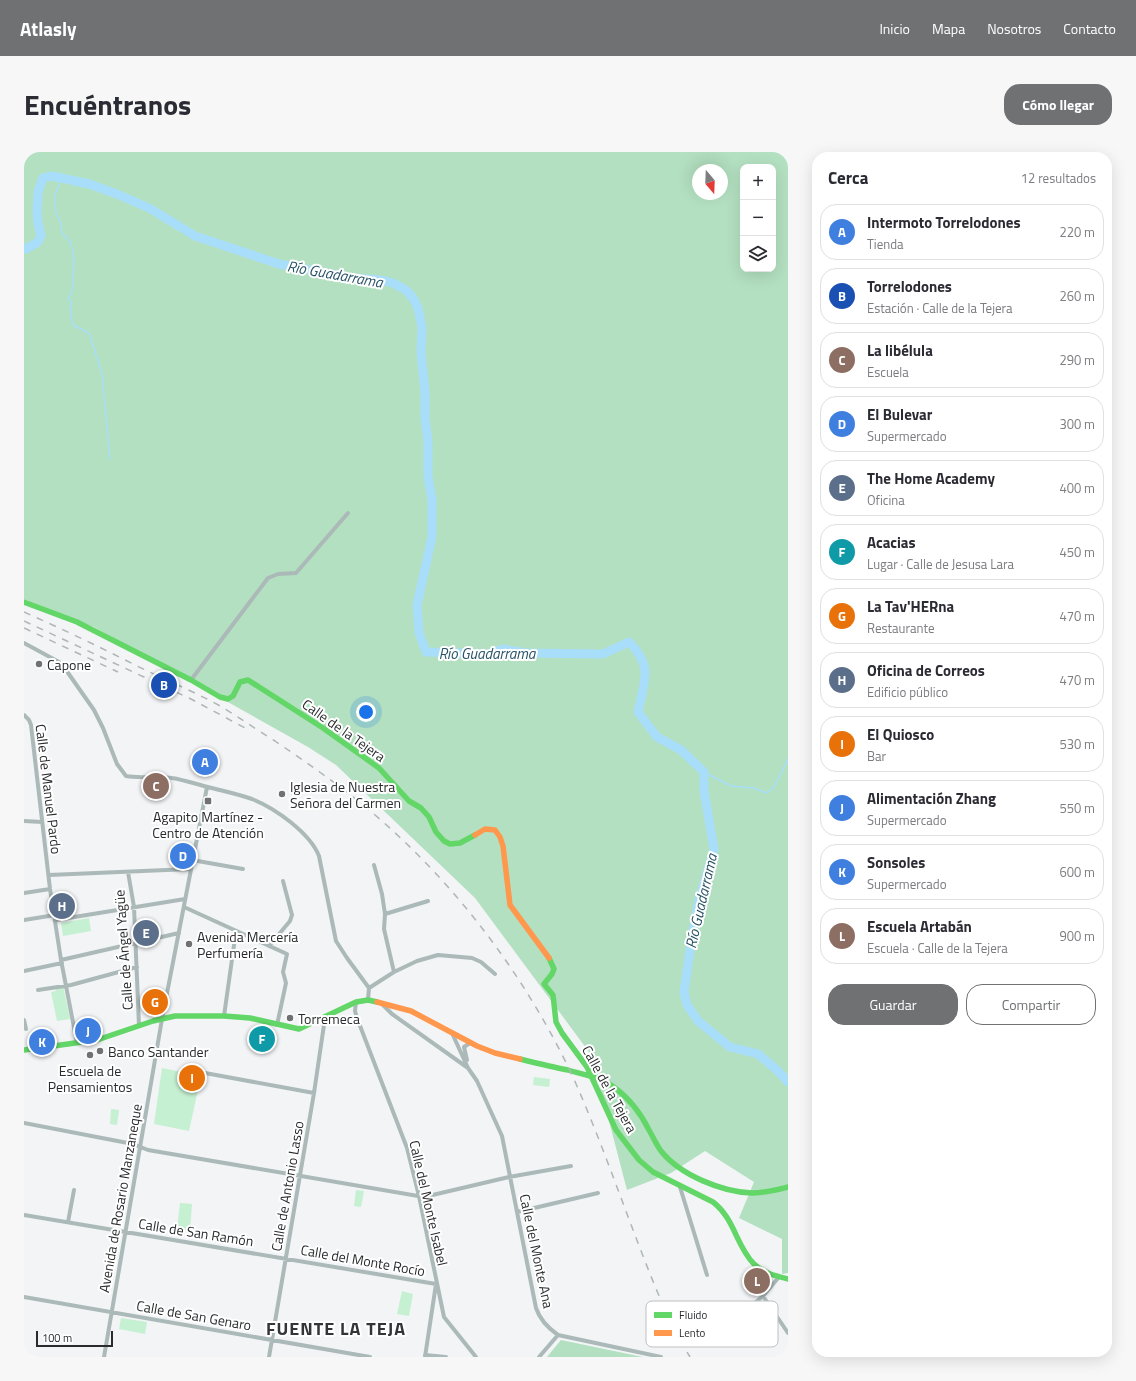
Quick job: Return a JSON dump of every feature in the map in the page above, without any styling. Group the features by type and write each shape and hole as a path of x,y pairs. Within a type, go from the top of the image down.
{"street":[{"path":"191,680 268,578 278,574 296,573 348,513"},
{"name":"Calle de la Tejera","path":"24,602 77,622 228,700 233,696 240,682 248,680 323,728 379,768 409,801 421,808 429,817 436,832 444,841 450,844 460,843 485,830 495,830 500,837 503,846 510,905 548,955 554,969 544,984 553,995 556,1022 562,1033 587,1067 616,1130 639,1160 653,1172 713,1202 722,1209 730,1220 741,1244 758,1268 788,1280"},
{"path":"24,644 59,662 66,670 94,710 103,728 117,764 126,776 136,778 171,778 252,799 278,814 311,840 319,856 336,941 369,988 368,1000"},
{"name":"Calle de Manuel Pardo","path":"24,715 29,720 31,725 50,889 77,1044"},
{"name":"Avenida de Rosario Manzaneque","path":"104,1357 162,1019 207,787"},
{"path":"24,821 42,822"},
{"path":"192,860 243,869"},
{"path":"374,865 382,894 385,914 384,929 394,972"},
{"path":"49,875 190,869"},
{"name":"Calle de Ángel Yagüe","path":"128,872 134,907 139,1026"},
{"path":"269,946 290,921 292,915 283,881"},
{"path":"24,893 50,889"},
{"path":"24,920 134,907 185,899"},
{"path":"385,914 428,901"},
{"path":"184,907 287,954 283,972 286,983 277,1025"},
{"path":"224,1016 236,931"},
{"path":"24,971 136,942 179,933"},
{"path":"369,988 394,972 417,960 438,955 472,958 481,962 495,974"},
{"path":"38,990 66,985 137,967"},
{"path":"24,1050 77,1044 107,1037 175,1016 224,1016 250,1018 277,1025 299,1028 305,1027 325,1018 356,1002 368,1000 411,1011 470,1043 495,1053 599,1078 616,1088 632,1103 662,1153 670,1161 685,1172 717,1187 741,1193 764,1193 788,1187"},
{"name":"Calle del Monte Isabel","path":"356,1002 355,1011 357,1018 407,1148 419,1196 444,1317 476,1357"},
{"name":"Calle del Monte Ana","path":"379,1002 392,1014 468,1068"},
{"name":"Calle de Antonio Lasso","path":"269,1357 314,1092 325,1018"},
{"path":"24,1020 26,1029"},
{"name":"Calle del Monte Ana","path":"452,1033 468,1068 477,1081 502,1136 536,1308 538,1315 550,1329 558,1335"},
{"name":"Calle del Monte Ana","path":"468,1068 464,1047 470,1043"},
{"path":"205,1073 314,1092"},
{"path":"24,1123 133,1144 140,1147 424,1197 509,1177 571,1166"},
{"path":"680,1186 707,1275"},
{"path":"68,1222 74,1190"},
{"path":"517,1212 598,1193"},
{"name":"Calle de San Ramón","path":"24,1215 286,1258"},
{"name":"Calle del Monte Rocío","path":"286,1258 436,1284"},
{"path":"757,1301 779,1277"},
{"path":"436,1284 425,1356 446,1357"},
{"path":"763,1296 766,1301"},
{"name":"Calle de San Genaro","path":"24,1297 370,1357"},
{"path":"778,1318 788,1333"},
{"path":"539,1357 558,1335 661,1357"}],"green space":[{"path":"24,152 788,152 788,1273 782,1274 782,1239 739,1218 754,1182 705,1151 671,1173 627,1190 592,1056 475,898 336,765 308,747 94,627 24,599"},
{"path":"89,918 91,931 63,936 61,923"},
{"path":"63,986 70,1019 57,1021 51,992 56,991 55,988"},
{"path":"162,1068 201,1076 189,1131 154,1124"},
{"path":"534,1077 550,1079 549,1087 533,1085"},
{"path":"111,1109 119,1110 117,1125 110,1124"},
{"path":"356,1190 364,1191 361,1207 354,1206"},
{"path":"180,1203 192,1204 190,1230 177,1229"},
{"path":"402,1291 413,1294 409,1316 397,1314"},
{"path":"121,1318 147,1322 145,1334 119,1329"},
{"path":"561,1340 643,1357 547,1357"}],"waterway":[{"name":"Río Guadarrama","path":"24,248 26,249 38,242 41,235 37,212 38,192 43,178 52,176 89,184 117,194 151,209 195,236 279,264 352,278 381,280 393,283 406,290 413,298 418,308 422,328 421,353 428,442 428,477 432,500 432,537 417,605 419,633 426,652 489,654 503,649 526,653 603,654 629,642 637,651 642,659 645,675 638,712 657,737 681,750 704,772 704,791 714,849 698,904 691,943 684,992 687,1005 698,1021 730,1047 758,1054 777,1070 788,1082"},
{"path":"61,178 55,196 56,213 61,224 62,233 71,243 74,261 72,291 68,299 72,303 70,308 73,325 89,333 102,374 110,459"},
{"path":"704,772 731,786 754,788 767,793 774,787 788,759"}],"railway":[{"path":"24,612 191,691 229,711 334,782 400,837 430,867 485,932 533,1002 554,1039 573,1077 590,1118 661,1301"},
{"path":"24,621 191,699 245,728"},
{"path":"24,628 118,672"},
{"path":"684,1347 690,1357"}],"traffic: fast":[{"path":"24,602 77,622 191,680 220,697 228,699 233,696 240,682 248,680 323,728 379,768 409,801 421,808 429,817 436,832 444,841 450,844 460,843 475,835"},
{"path":"549,958 554,969 544,984 553,995 556,1022 562,1033 587,1067 616,1130 639,1160 653,1172 713,1202 726,1216 743,1249 754,1264 761,1270 770,1274 788,1279"},
{"path":"24,1050 97,1040 153,1021 175,1016 224,1016 250,1018 299,1029 356,1002 368,1000 377,1002"},
{"path":"520,1059 568,1070 610,1084 626,1097 635,1107 659,1148 669,1160 679,1168 702,1181 715,1186 740,1192 752,1193 766,1192 788,1187"}],"traffic: slow":[{"path":"475,835 485,829 495,830 500,837 503,846 510,905 549,958"},
{"path":"377,1002 411,1011 477,1046 495,1053 520,1059"}],"place":[{"name":"Capone","path":"39,664"},
{"name":"Torrelodones","path":"164,685"},
{"name":"Intermoto Torrelodones","path":"205,762"},
{"name":"La libélula","path":"156,786"},
{"name":"Iglesia de Nuestra Señora del Carmen","path":"282,794"},
{"name":"Agapito Martínez - Centro de Atención","path":"208,801"},
{"name":"El Bulevar","path":"183,856"},
{"name":"Oficina de Correos","path":"62,906"},
{"name":"The Home Academy","path":"146,933"},
{"name":"Avenida Mercería Perfumería","path":"189,944"},
{"name":"La Tav'HERna","path":"155,1002"},
{"name":"Torremeca","path":"290,1018"},
{"name":"Alimentación Zhang","path":"88,1031"},
{"name":"Acacias","path":"262,1039"},
{"name":"Sonsoles","path":"42,1042"},
{"name":"Banco Santander","path":"100,1051"},
{"name":"Escuela de Pensamientos","path":"90,1055"},
{"name":"El Quiosco","path":"192,1078"},
{"name":"Escuela Artabán","path":"757,1281"}],"district":[{"name":"FUENTE LA TEJA","path":"336,1328"}]}
